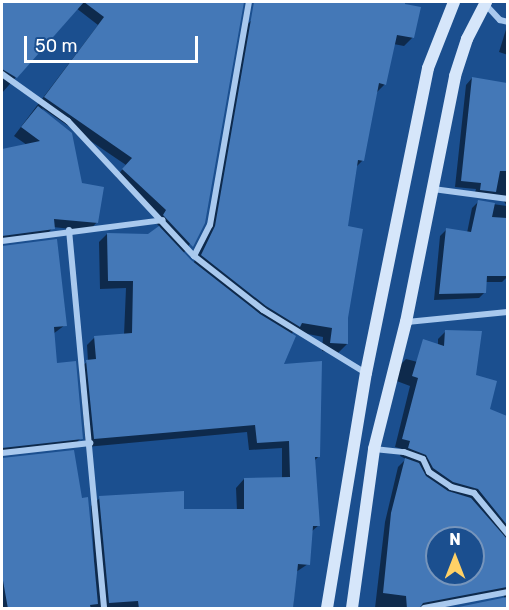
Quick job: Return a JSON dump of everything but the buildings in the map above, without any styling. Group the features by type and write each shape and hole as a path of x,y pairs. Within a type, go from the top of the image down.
{"main road":[{"path":"327,609 366,373 428,68 454,2"},
{"path":"352,609 374,449 406,322 455,76 467,39 486,2"}],"street":[{"path":"194,256 210,225 249,2"},
{"path":"486,2 500,20 507,22"},
{"path":"2,74 68,121 163,220 194,256 263,310 366,373"},
{"path":"432,189 507,199"},
{"path":"2,242 69,230 163,220"},
{"path":"69,230 104,609"},
{"path":"406,322 507,312"},
{"path":"2,453 90,443"},
{"path":"374,449 404,452 423,459 429,472 451,488 474,492 507,534"},
{"path":"424,609 507,592"}]}
